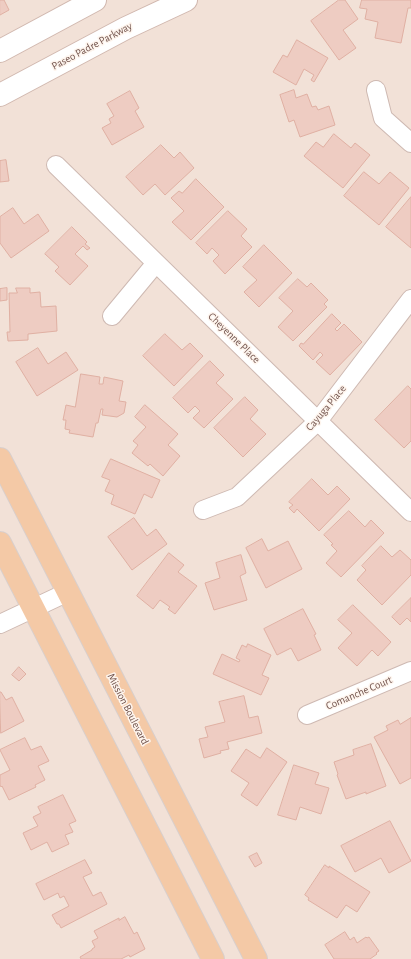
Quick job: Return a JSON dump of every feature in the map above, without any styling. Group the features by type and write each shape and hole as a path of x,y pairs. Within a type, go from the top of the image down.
{"main road":[{"path":"0,51 95,0"},
{"name":"Paseo Padre Parkway","path":"0,94 126,28 186,0"},
{"name":"Mission Boulevard","path":"0,459 256,959"},
{"path":"0,543 213,959"}],"street":[{"path":"376,90 383,118 411,143"},
{"name":"Cheyenne Place","path":"56,165 411,512"},
{"path":"112,316 156,263"},
{"name":"Cayuga Place","path":"203,510 237,497 318,421 411,299"},
{"path":"0,624 68,592"},
{"name":"Comanche Court","path":"307,715 411,671"}],"shaded area":[{"path":"0,0 411,0 411,959 0,959"}],"building":[{"path":"0,0 4,0 9,10 0,15"},
{"path":"339,0 345,0 358,19 343,30 356,48 339,60 311,21"},
{"path":"362,0 411,0 411,8 408,8 401,43 375,38 378,22 365,19 367,9 360,8"},
{"path":"297,40 328,58 314,82 311,80 314,75 304,69 296,85 273,72 283,55 287,57"},
{"path":"294,90 296,98 307,94 312,107 316,106 318,110 329,106 335,125 300,137 294,120 289,122 280,95"},
{"path":"130,91 139,108 135,111 144,127 112,145 102,128 111,123 109,119 114,116 107,104"},
{"path":"334,134 351,148 355,143 370,155 343,188 304,156 316,142 323,147"},
{"path":"161,145 174,158 180,152 194,168 165,195 155,184 143,195 126,177"},
{"path":"6,160 9,181 0,182 0,161"},
{"path":"364,172 379,184 390,172 409,188 379,225 344,196"},
{"path":"196,179 224,207 191,240 172,222 184,211 171,198 179,191 182,193"},
{"path":"411,197 411,248 386,227"},
{"path":"13,208 24,224 38,214 49,231 11,258 0,243 0,217"},
{"path":"228,211 247,229 241,236 252,247 225,274 213,261 219,255 212,248 207,254 196,243"},
{"path":"72,227 87,242 85,244 90,248 87,250 83,246 75,254 88,266 70,285 55,271 59,267 45,254"},
{"path":"264,245 292,273 259,307 244,292 257,280 243,267"},
{"path":"298,279 307,287 311,283 328,300 324,304 327,307 293,341 278,327 293,311 279,298"},
{"path":"7,288 7,300 0,301 0,289"},
{"path":"16,288 30,288 30,293 40,292 41,307 56,306 57,331 28,334 28,340 8,341 7,332 10,332 9,293 17,293"},
{"path":"332,314 341,323 335,329 337,331 344,324 362,342 330,375 316,362 323,355 320,352 313,360 299,346 301,343 303,344"},
{"path":"165,334 182,350 190,343 203,356 174,386 143,356"},
{"path":"38,348 48,364 66,352 78,370 37,396 16,362"},
{"path":"210,361 224,375 216,383 233,399 204,428 193,418 200,411 195,406 188,413 173,398"},
{"path":"81,374 100,377 99,384 103,384 104,377 123,381 119,401 126,402 124,413 117,417 102,415 103,409 101,409 93,437 69,433 70,430 65,429 66,420 63,420 66,405 75,407"},
{"path":"408,386 411,389 411,441 404,448 375,420"},
{"path":"245,397 258,410 250,419 266,434 243,457 214,428"},
{"path":"145,405 178,434 168,445 180,456 163,476 150,464 148,466 132,453 138,445 133,441 146,427 135,417"},
{"path":"111,459 160,480 152,498 144,494 135,514 111,504 114,495 105,491 110,480 102,477"},
{"path":"312,479 328,495 337,486 350,499 319,531 297,509 294,513 289,508 293,505 289,502"},
{"path":"349,511 365,527 371,520 384,533 341,577 326,563 337,551 331,545 333,544 324,535"},
{"path":"134,518 147,536 156,529 167,544 132,570 108,537"},
{"path":"262,539 268,551 288,541 302,569 266,588 246,548"},
{"path":"381,546 392,557 400,550 411,560 411,575 382,605 357,580 366,570 362,566"},
{"path":"169,553 184,565 178,572 197,586 175,614 168,609 170,607 160,600 153,609 137,596"},
{"path":"241,555 246,573 240,576 247,600 214,610 205,583 220,578 216,563"},
{"path":"411,598 411,622 407,618 400,625 392,617"},
{"path":"353,605 391,642 378,656 372,650 357,666 338,648 352,633 338,620"},
{"path":"303,609 316,634 314,635 321,650 298,661 291,648 277,655 264,629"},
{"path":"248,644 271,655 262,675 269,678 261,695 213,674 222,654 239,662 240,660 236,658 242,645 246,647"},
{"path":"19,667 26,674 19,681 12,675"},
{"path":"0,692 6,700 12,697 24,721 1,733"},
{"path":"244,696 249,718 258,716 262,733 227,742 229,749 204,758 199,739 208,737 205,727 225,722 219,702"},
{"path":"411,718 411,778 400,784 374,737 388,730 386,726 398,720 400,724"},
{"path":"25,738 31,750 41,746 49,761 38,766 45,780 35,785 36,787 9,800 2,786 1,787 0,785 0,775 10,770 0,750"},
{"path":"371,744 386,786 366,794 366,792 346,799 334,762 354,755 353,750"},
{"path":"267,748 287,762 257,806 241,795 249,783 231,771 246,749 260,758"},
{"path":"294,765 319,773 315,784 329,788 321,814 300,807 296,820 278,815"},
{"path":"63,795 76,821 69,824 73,832 65,835 69,844 52,852 47,842 31,850 23,833 38,826 33,817 41,813 38,807"},
{"path":"390,821 411,861 389,873 381,858 355,872 341,846"},
{"path":"257,853 262,863 255,867 249,857"},
{"path":"85,860 92,873 83,877 93,896 101,892 107,904 61,928 52,915 69,906 64,896 60,898 58,893 44,900 36,884"},
{"path":"325,865 329,868 329,866 370,892 357,912 346,905 337,918 308,900 309,898 305,895"},
{"path":"125,917 134,934 137,932 145,949 130,957 129,955 121,959 81,959 80,957 95,947 92,941 98,938 94,931 119,918 119,920"},
{"path":"345,932 350,940 354,937 357,943 366,937 369,937 379,951 370,959 334,959 325,945"}]}
